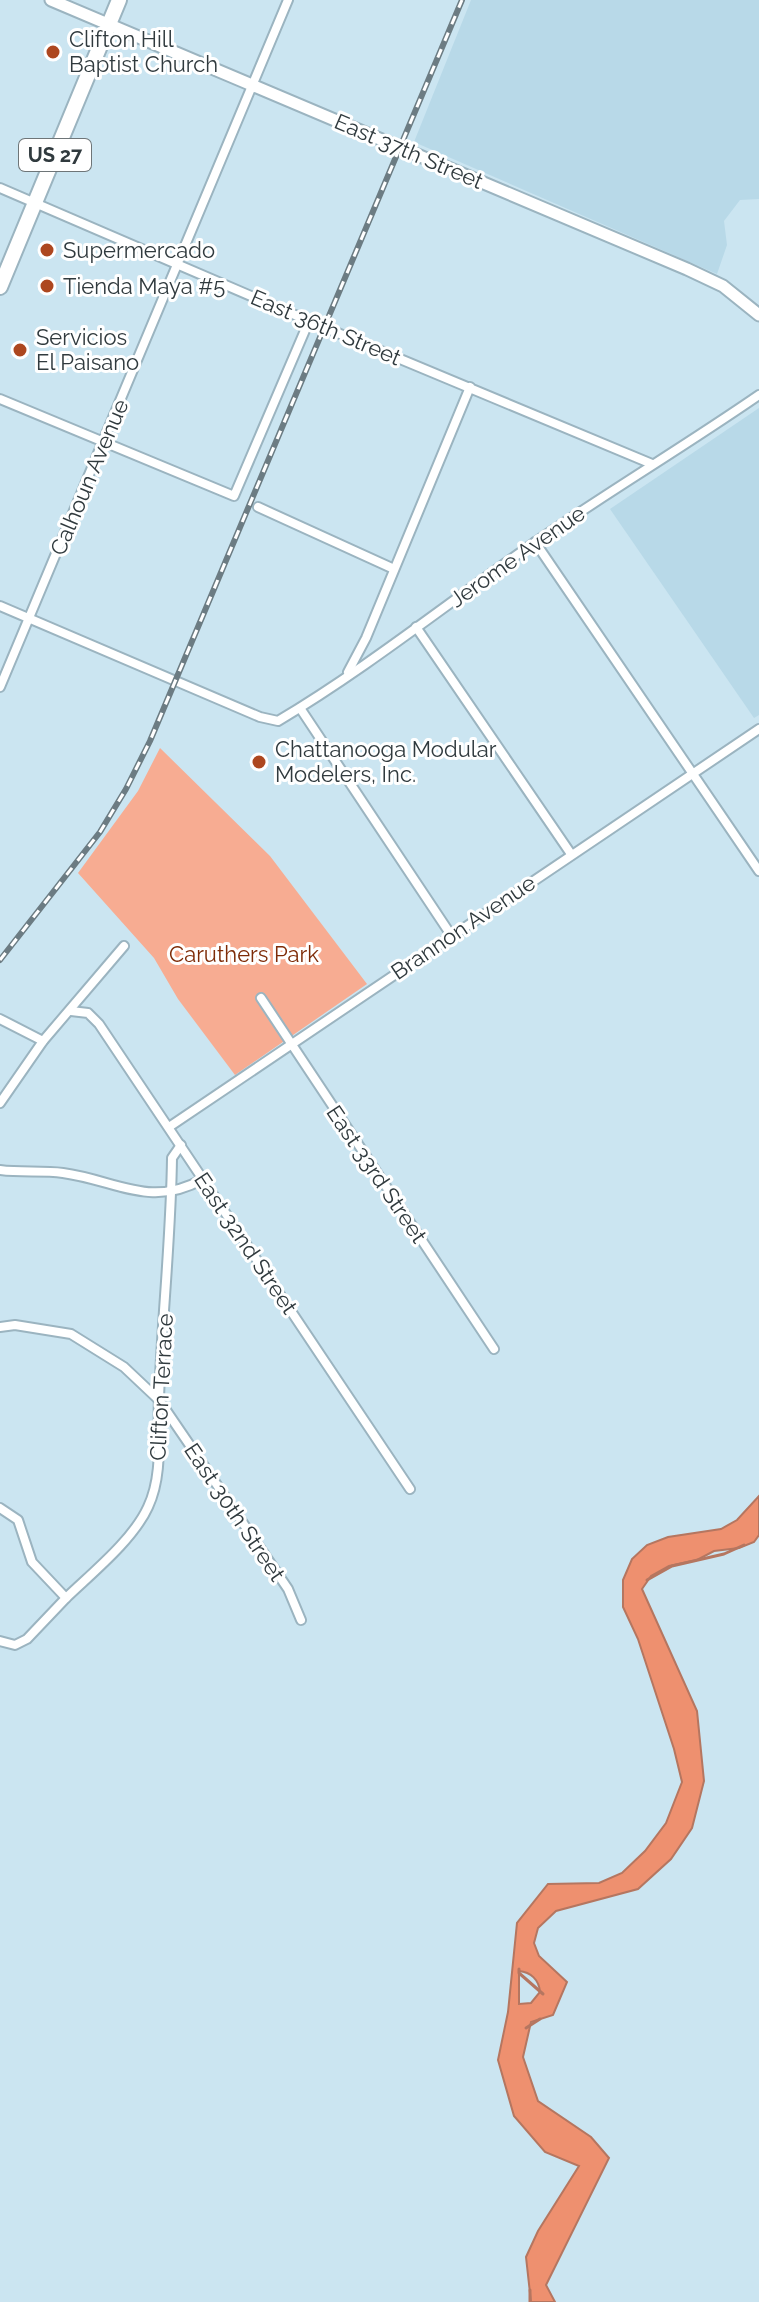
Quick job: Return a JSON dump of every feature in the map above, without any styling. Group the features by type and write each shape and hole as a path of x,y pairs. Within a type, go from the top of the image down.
{"highway":[{"name":"US 27","path":"0,287 119,0"}],"main road":[{"name":"East 37th Street","path":"51,0 687,269 723,286 759,315"}],"street":[{"name":"Calhoun Avenue","path":"0,687 288,0"},
{"name":"East 36th Street","path":"0,188 652,464"},
{"path":"0,399 234,496 309,321"},
{"path":"345,676 366,638 470,387"},
{"name":"Jerome Avenue","path":"29,618 260,717 278,721 535,542 759,395"},
{"path":"258,507 394,569"},
{"path":"535,542 759,871"},
{"path":"0,606 29,618"},
{"path":"416,627 571,854"},
{"path":"300,708 451,935"},
{"name":"Brannon Avenue","path":"169,1127 759,729"},
{"path":"0,1103 43,1041 124,946"},
{"name":"East 33rd Street","path":"261,998 494,1349"},
{"name":"East 32nd Street","path":"71,1011 88,1013 99,1024 410,1489"},
{"path":"0,1019 43,1041"},
{"name":"Clifton Terrace","path":"0,1641 15,1645 27,1639 136,1527 148,1507 159,1460 159,1400 172,1158 181,1145"},
{"path":"0,1170 64,1173 147,1193 172,1193 203,1179"},
{"name":"East 30th Street","path":"0,1327 15,1325 71,1334 124,1367 159,1400 288,1589 301,1620"},
{"path":"0,1508 18,1520 32,1562 66,1598"}],"shaded area":[{"path":"471,0 759,0 759,199 740,200 724,221 727,245 717,274 414,142"},
{"path":"759,408 759,715 754,718 610,509"},
{"path":"759,1496 759,1535 754,1542 669,1566 651,1576 642,1589 697,1711 704,1781 692,1828 671,1859 638,1889 556,1911 538,1928 534,1943 539,1956 567,1982 553,2015 531,2022 523,2057 538,2101 591,2137 609,2158 546,2285 555,2302 531,2302 526,2257 538,2231 579,2166 545,2152 514,2116 498,2060 508,2012 517,1923 548,1884 599,1883 622,1873 645,1851 666,1823 682,1782 638,1639 623,1607 623,1580 632,1559 647,1545 668,1537 721,1529 737,1520","holes":["519,1971 536,1980 540,1992 531,2003 519,2004"]}],"green space":[{"name":"Caruthers Park","path":"160,748 270,856 367,984 235,1075 178,999 154,958 78,873 138,791"}],"waterway":[{"path":"647,1580 672,1566 724,1554 744,1545"},
{"path":"519,1969 519,1973 543,1994"},
{"path":"526,2028 540,2019"},
{"path":"530,2290 530,2302"}],"railway":[{"path":"0,960 100,832 150,741 462,0"}],"place":[{"name":"Clifton Hill Baptist Church","path":"53,52"},
{"name":"Supermercado","path":"47,250"},
{"name":"Tienda Maya #5","path":"47,286"},
{"name":"Servicios El Paisano","path":"20,350"},
{"name":"Chattanooga Modular Modelers, Inc.","path":"259,762"}]}
